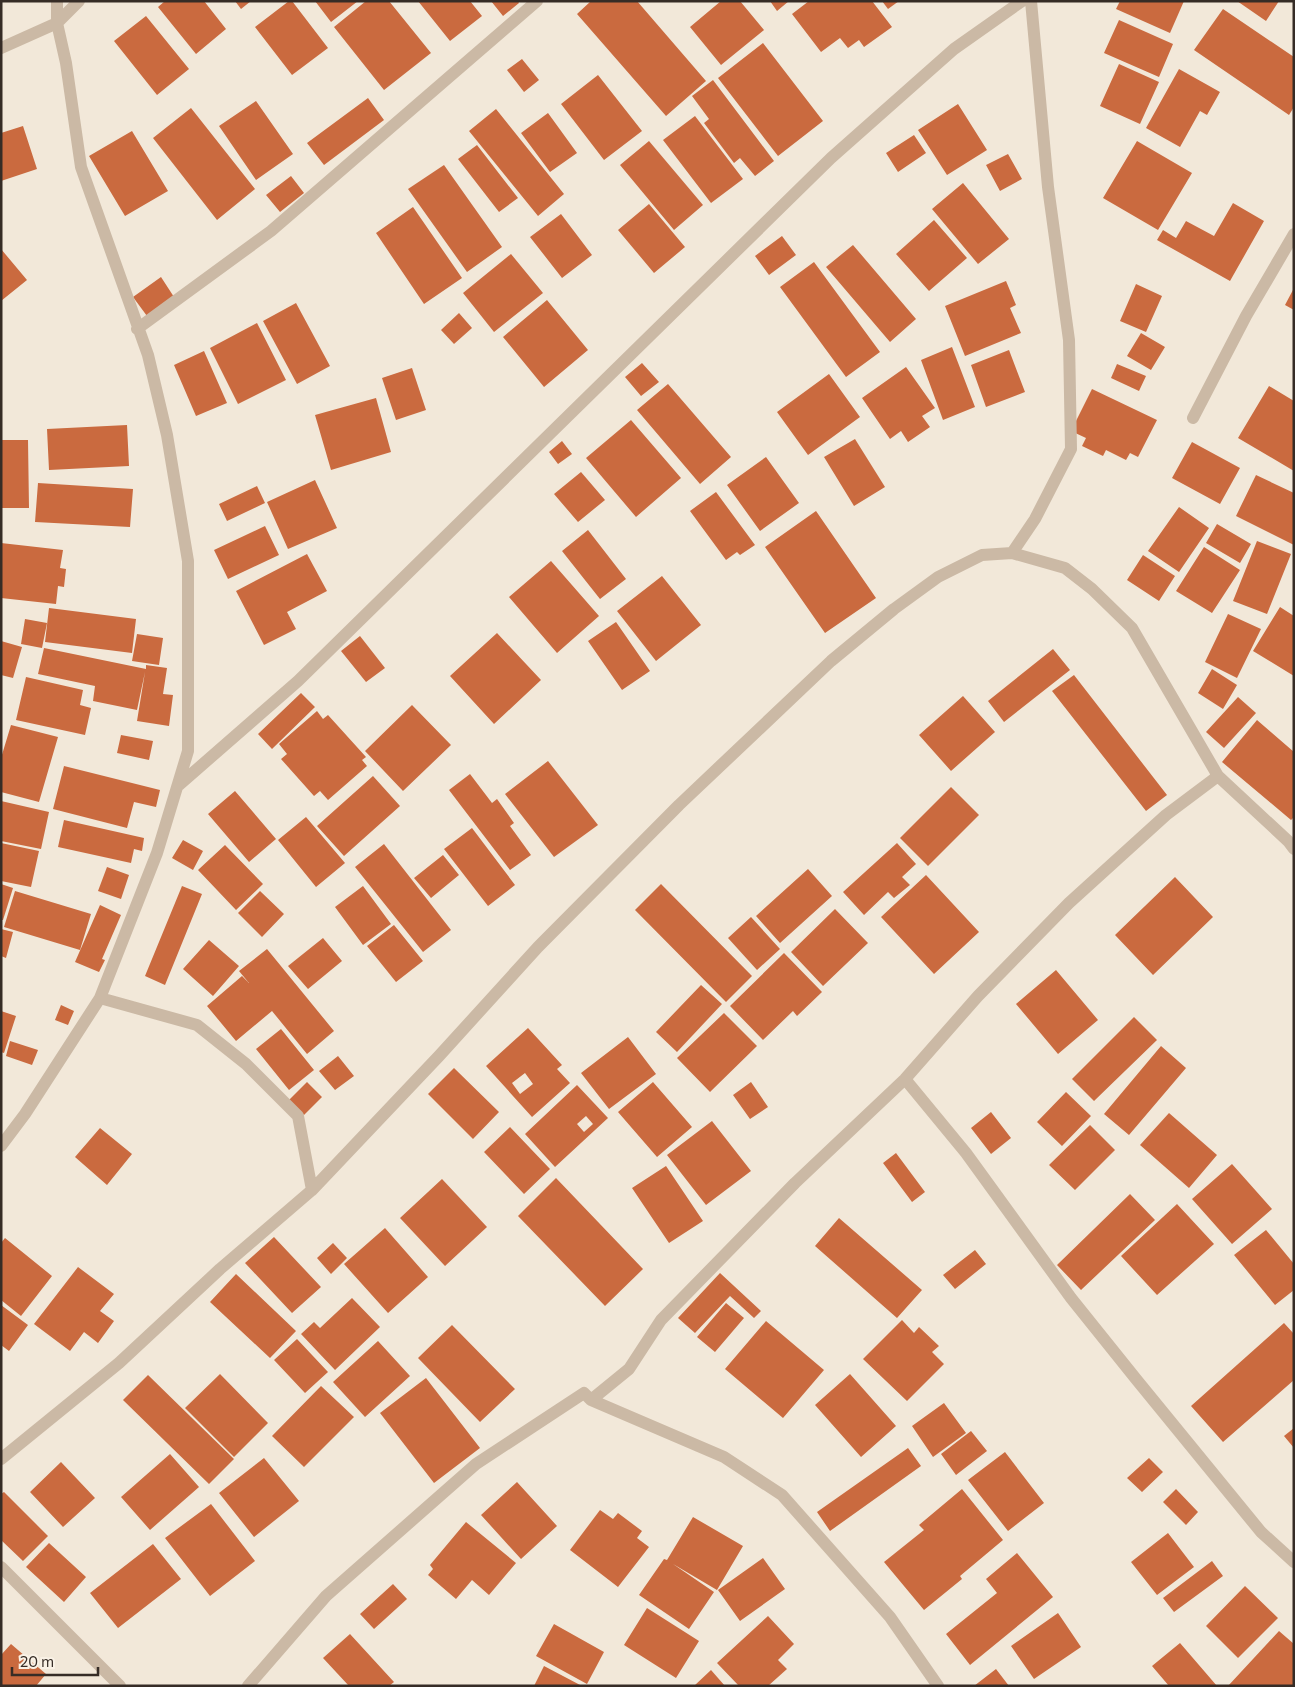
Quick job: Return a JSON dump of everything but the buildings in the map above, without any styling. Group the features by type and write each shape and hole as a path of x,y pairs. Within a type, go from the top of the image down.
{"street":[{"path":"1,1146 25,1114 100,998 157,853 188,751 188,561 167,435 148,355 137,329 81,167 66,63 58,23 57,1"},
{"path":"1,48 58,23 79,1"},
{"path":"137,329 271,231 537,1"},
{"path":"178,786 298,681 831,158 954,50 1022,1"},
{"path":"1012,553 1034,519 1071,449 1069,340 1048,187 1031,1"},
{"path":"1193,418 1246,316 1294,234"},
{"path":"1,1459 119,1363 220,1269 312,1190 439,1056 538,947 679,805 831,661 894,609 938,577 982,555 1012,553 1065,568 1092,590 1132,628 1218,776 1292,842"},
{"path":"591,1400 629,1369 661,1320 796,1183 905,1079 978,996 1069,903 1166,815 1218,776"},
{"path":"100,998 198,1025 246,1064 298,1116 312,1190"},
{"path":"905,1079 966,1153 1071,1298 1136,1379 1261,1532 1294,1562"},
{"path":"248,1686 326,1596 476,1464 584,1393 591,1400 724,1456 782,1495 890,1617 938,1686"},
{"path":"1,1567 120,1686"}]}
